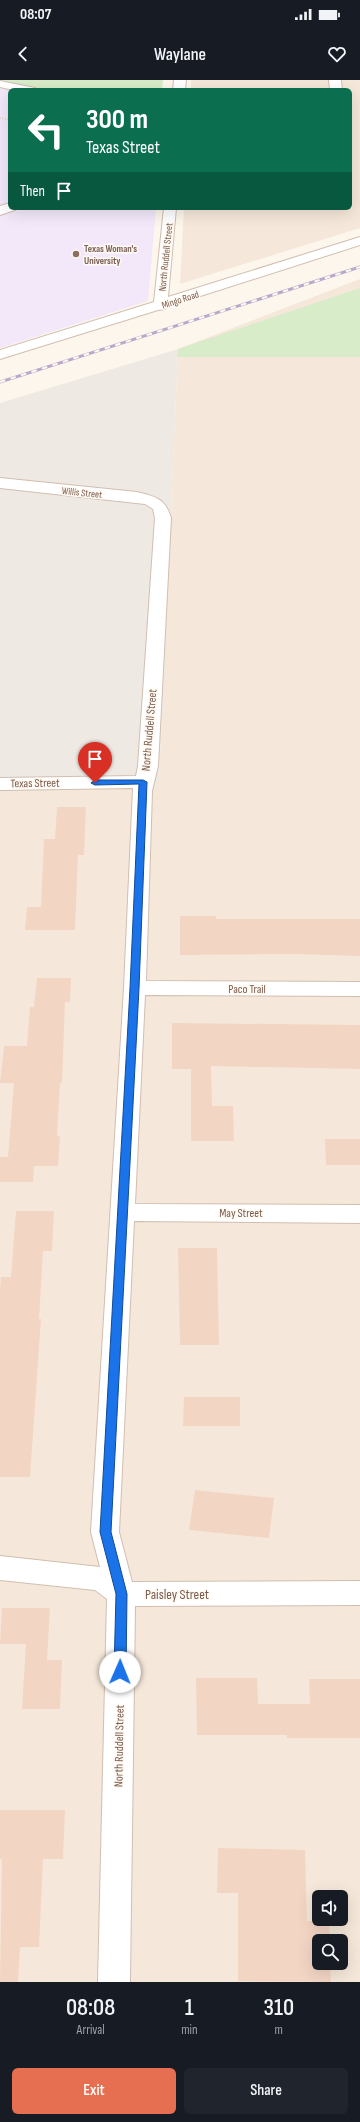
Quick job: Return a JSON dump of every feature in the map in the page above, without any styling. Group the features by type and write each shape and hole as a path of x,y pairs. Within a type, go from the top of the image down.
{"street":[{"path":"0,84 21,88"},
{"name":"North Ruddell Street","path":"160,306 170,210"},
{"name":"Mingo Road","path":"0,355 160,306 360,241"},
{"name":"Willis Street","path":"0,483 137,497 150,500 160,508"},
{"name":"North Ruddell Street","path":"114,1982 121,1594 106,1532 135,988 143,782 149,759 163,518 160,508"},
{"name":"Texas Street","path":"0,784 143,782"},
{"name":"Paco Trail","path":"135,988 360,989"},
{"name":"May Street","path":"122,1212 360,1214"},
{"path":"0,1568 21,1569 102,1580 121,1594"},
{"name":"Paisley Street","path":"121,1594 360,1593"}],"shaded area":[{"name":"Texas Woman's University","path":"0,80 163,80 162,88 8,88 8,210 156,210 148,301 0,348"},
{"path":"191,80 360,80 360,228 180,284 184,210 352,210 352,88 191,88"},
{"path":"360,279 360,1982 0,1982 0,784 159,782 178,349"},
{"path":"178,349 159,782 0,784 0,403"}],"green space":[{"path":"0,80 163,80 162,88 33,88"},
{"path":"360,288 360,357 177,357 178,349"}],"building":[{"path":"57,807 86,807 84,855 78,855 75,930 25,930 27,907 41,907 44,839 55,839"},
{"path":"180,916 216,916 216,919 360,919 360,956 297,954 180,955"},
{"path":"37,978 71,978 70,1002 65,1002 62,1083 60,1083 57,1136 60,1136 58,1166 34,1166 33,1182 0,1182 0,1157 8,1157 14,1083 0,1083 4,1046 27,1046 30,1007 34,1007"},
{"path":"172,1023 360,1025 360,1069 211,1066 212,1106 233,1106 234,1141 191,1141 191,1069 172,1069"},
{"path":"325,1139 360,1139 360,1165 326,1165"},
{"path":"16,1211 54,1211 52,1251 43,1251 39,1319 41,1319 30,1477 0,1477 0,1290 1,1277 11,1277"},
{"path":"178,1248 217,1248 219,1345 180,1345"},
{"path":"184,1397 240,1397 240,1426 183,1426"},
{"path":"195,1490 274,1498 269,1538 189,1530"},
{"path":"2,1608 50,1608 47,1660 62,1660 60,1709 22,1709 26,1644 0,1644"},
{"path":"196,1678 257,1678 258,1704 310,1704 309,1679 360,1679 360,1738 287,1738 287,1735 197,1735"},
{"path":"0,1810 65,1810 63,1859 43,1859 39,1947 20,1947 18,1982 0,1982 2,1859 0,1859"},
{"path":"218,1848 305,1850 307,1921 312,1921 312,1926 329,1926 330,1934 312,1934 312,1970 330,1970 331,1982 238,1981 238,1893 217,1893"}],"railway":[{"path":"0,382 360,267"}],"place":[{"name":"Texas Woman's University","path":"76,254"}],"route":[{"path":"95,783 143,782 135,988 128,1093 106,1532 121,1594 120,1672"}]}
